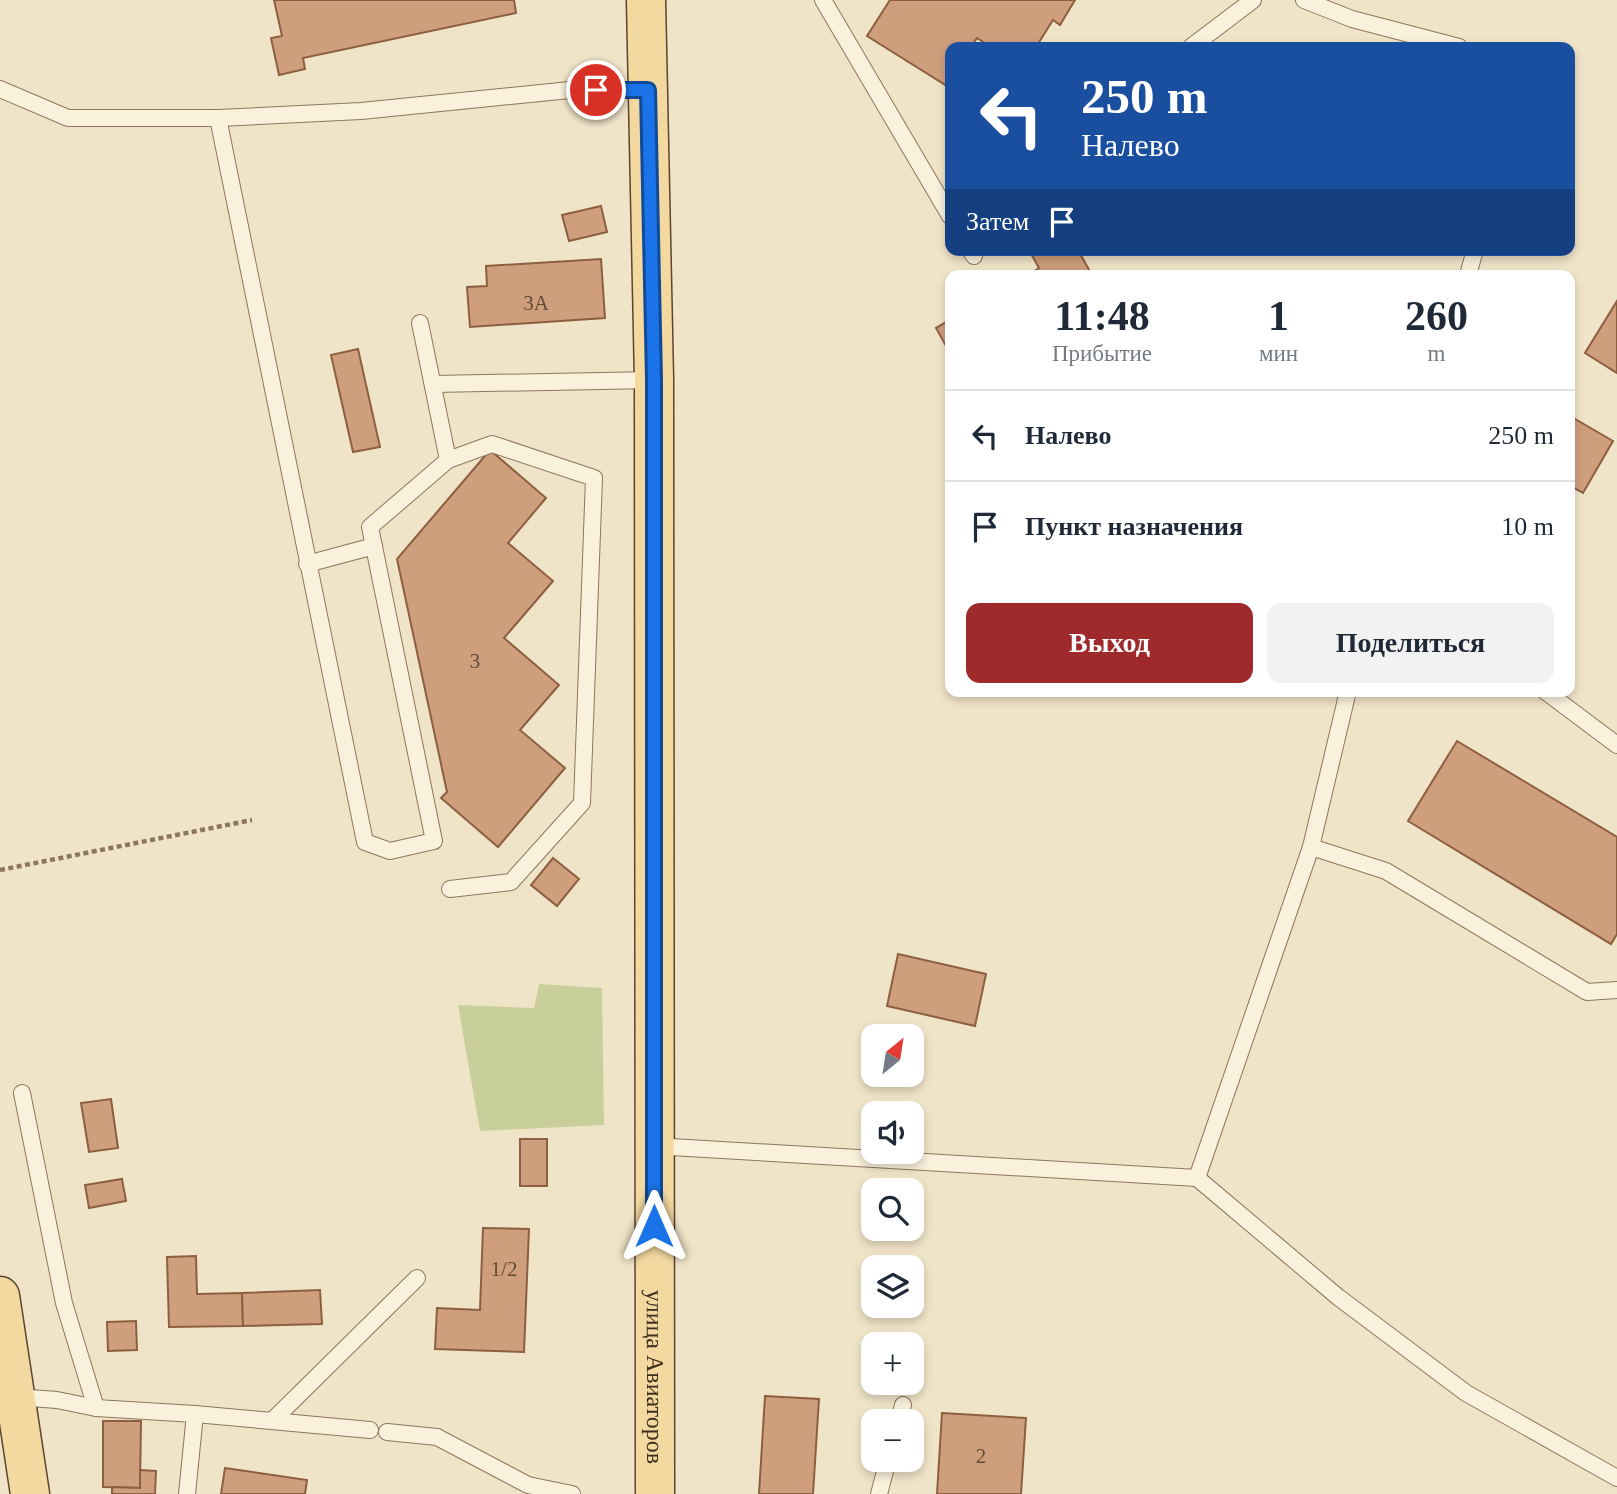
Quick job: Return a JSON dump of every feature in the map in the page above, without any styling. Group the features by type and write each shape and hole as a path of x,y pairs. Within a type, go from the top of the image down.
{"main road":[{"name":"улица Авиаторов","path":"646,0 654,380 655,1494"},
{"path":"0,1296 12,1404 30,1494"}],"lane":[{"path":"823,0 945,207"},
{"path":"1198,42 1253,0"},
{"path":"1304,0 1352,19 1440,42"},
{"path":"0,89 68,118 218,118 361,111 570,90 648,90"},
{"path":"218,118 365,842 390,851 434,841 370,527 448,460 492,444 594,478 582,803 511,882 450,889"},
{"path":"420,323 448,460"},
{"path":"432,384 654,380"},
{"path":"307,564 374,546"},
{"path":"1197,1178 1311,847 1347,697"},
{"path":"1553,697 1617,745"},
{"path":"1311,847 1386,871 1587,992 1617,990"},
{"path":"22,1093 64,1303 96,1408"},
{"path":"654,1146 1197,1178 1338,1297 1466,1393 1617,1478"},
{"path":"272,1421 417,1278"},
{"path":"12,1404 57,1400 96,1408 195,1413 438,1437 526,1489 572,1494"},
{"path":"187,1494 195,1413"},
{"path":"879,1494 885,1472"}],"path":[{"path":"0,870 252,820"}],"green space":[{"path":"539,984 602,988 604,1125 480,1131 458,1005 534,1008"}],"building":[{"path":"274,0 514,0 516,13 303,58 305,69 279,75 271,38 282,36"},
{"path":"890,0 1075,0 1060,25 1053,20 1039,42 983,42 977,38 974,42 945,42 945,85 867,36"},
{"path":"601,206 607,232 569,241 562,215"},
{"path":"1032,256 1081,256 1089,270 1036,270 1039,268"},
{"path":"601,259 605,318 470,327 467,287 487,286 486,266"},
{"path":"1617,301 1617,373 1585,353"},
{"path":"945,323 945,344 936,328"},
{"path":"358,349 380,447 353,452 331,355"},
{"path":"1575,419 1613,441 1583,493 1575,489"},
{"path":"490,450 546,498 508,543 553,581 504,638 559,685 520,730 565,768 498,847 441,798 447,792 397,559"},
{"path":"1457,741 1617,837 1617,934 1611,944 1408,821"},
{"path":"553,858 579,879 557,906 531,885"},
{"path":"898,954 986,974 975,1026 887,1006"},
{"path":"111,1099 118,1148 89,1152 81,1103"},
{"path":"520,1139 547,1139 547,1186 520,1186"},
{"path":"122,1179 126,1201 89,1208 85,1185"},
{"path":"483,1228 529,1229 524,1352 435,1349 437,1308 480,1310"},
{"path":"196,1256 197,1294 242,1293 243,1326 169,1327 167,1257"},
{"path":"320,1290 322,1324 243,1326 242,1293"},
{"path":"136,1321 137,1350 108,1351 107,1322"},
{"path":"765,1396 819,1399 813,1494 759,1494"},
{"path":"942,1413 1026,1418 1021,1494 937,1494"},
{"path":"103,1421 141,1421 140,1488 103,1487"},
{"path":"225,1468 307,1480 305,1494 221,1494"},
{"path":"140,1470 156,1471 155,1494 112,1494 112,1487 140,1488"}],"route":[{"path":"596,90 648,90 654,380 654,1226"}]}
